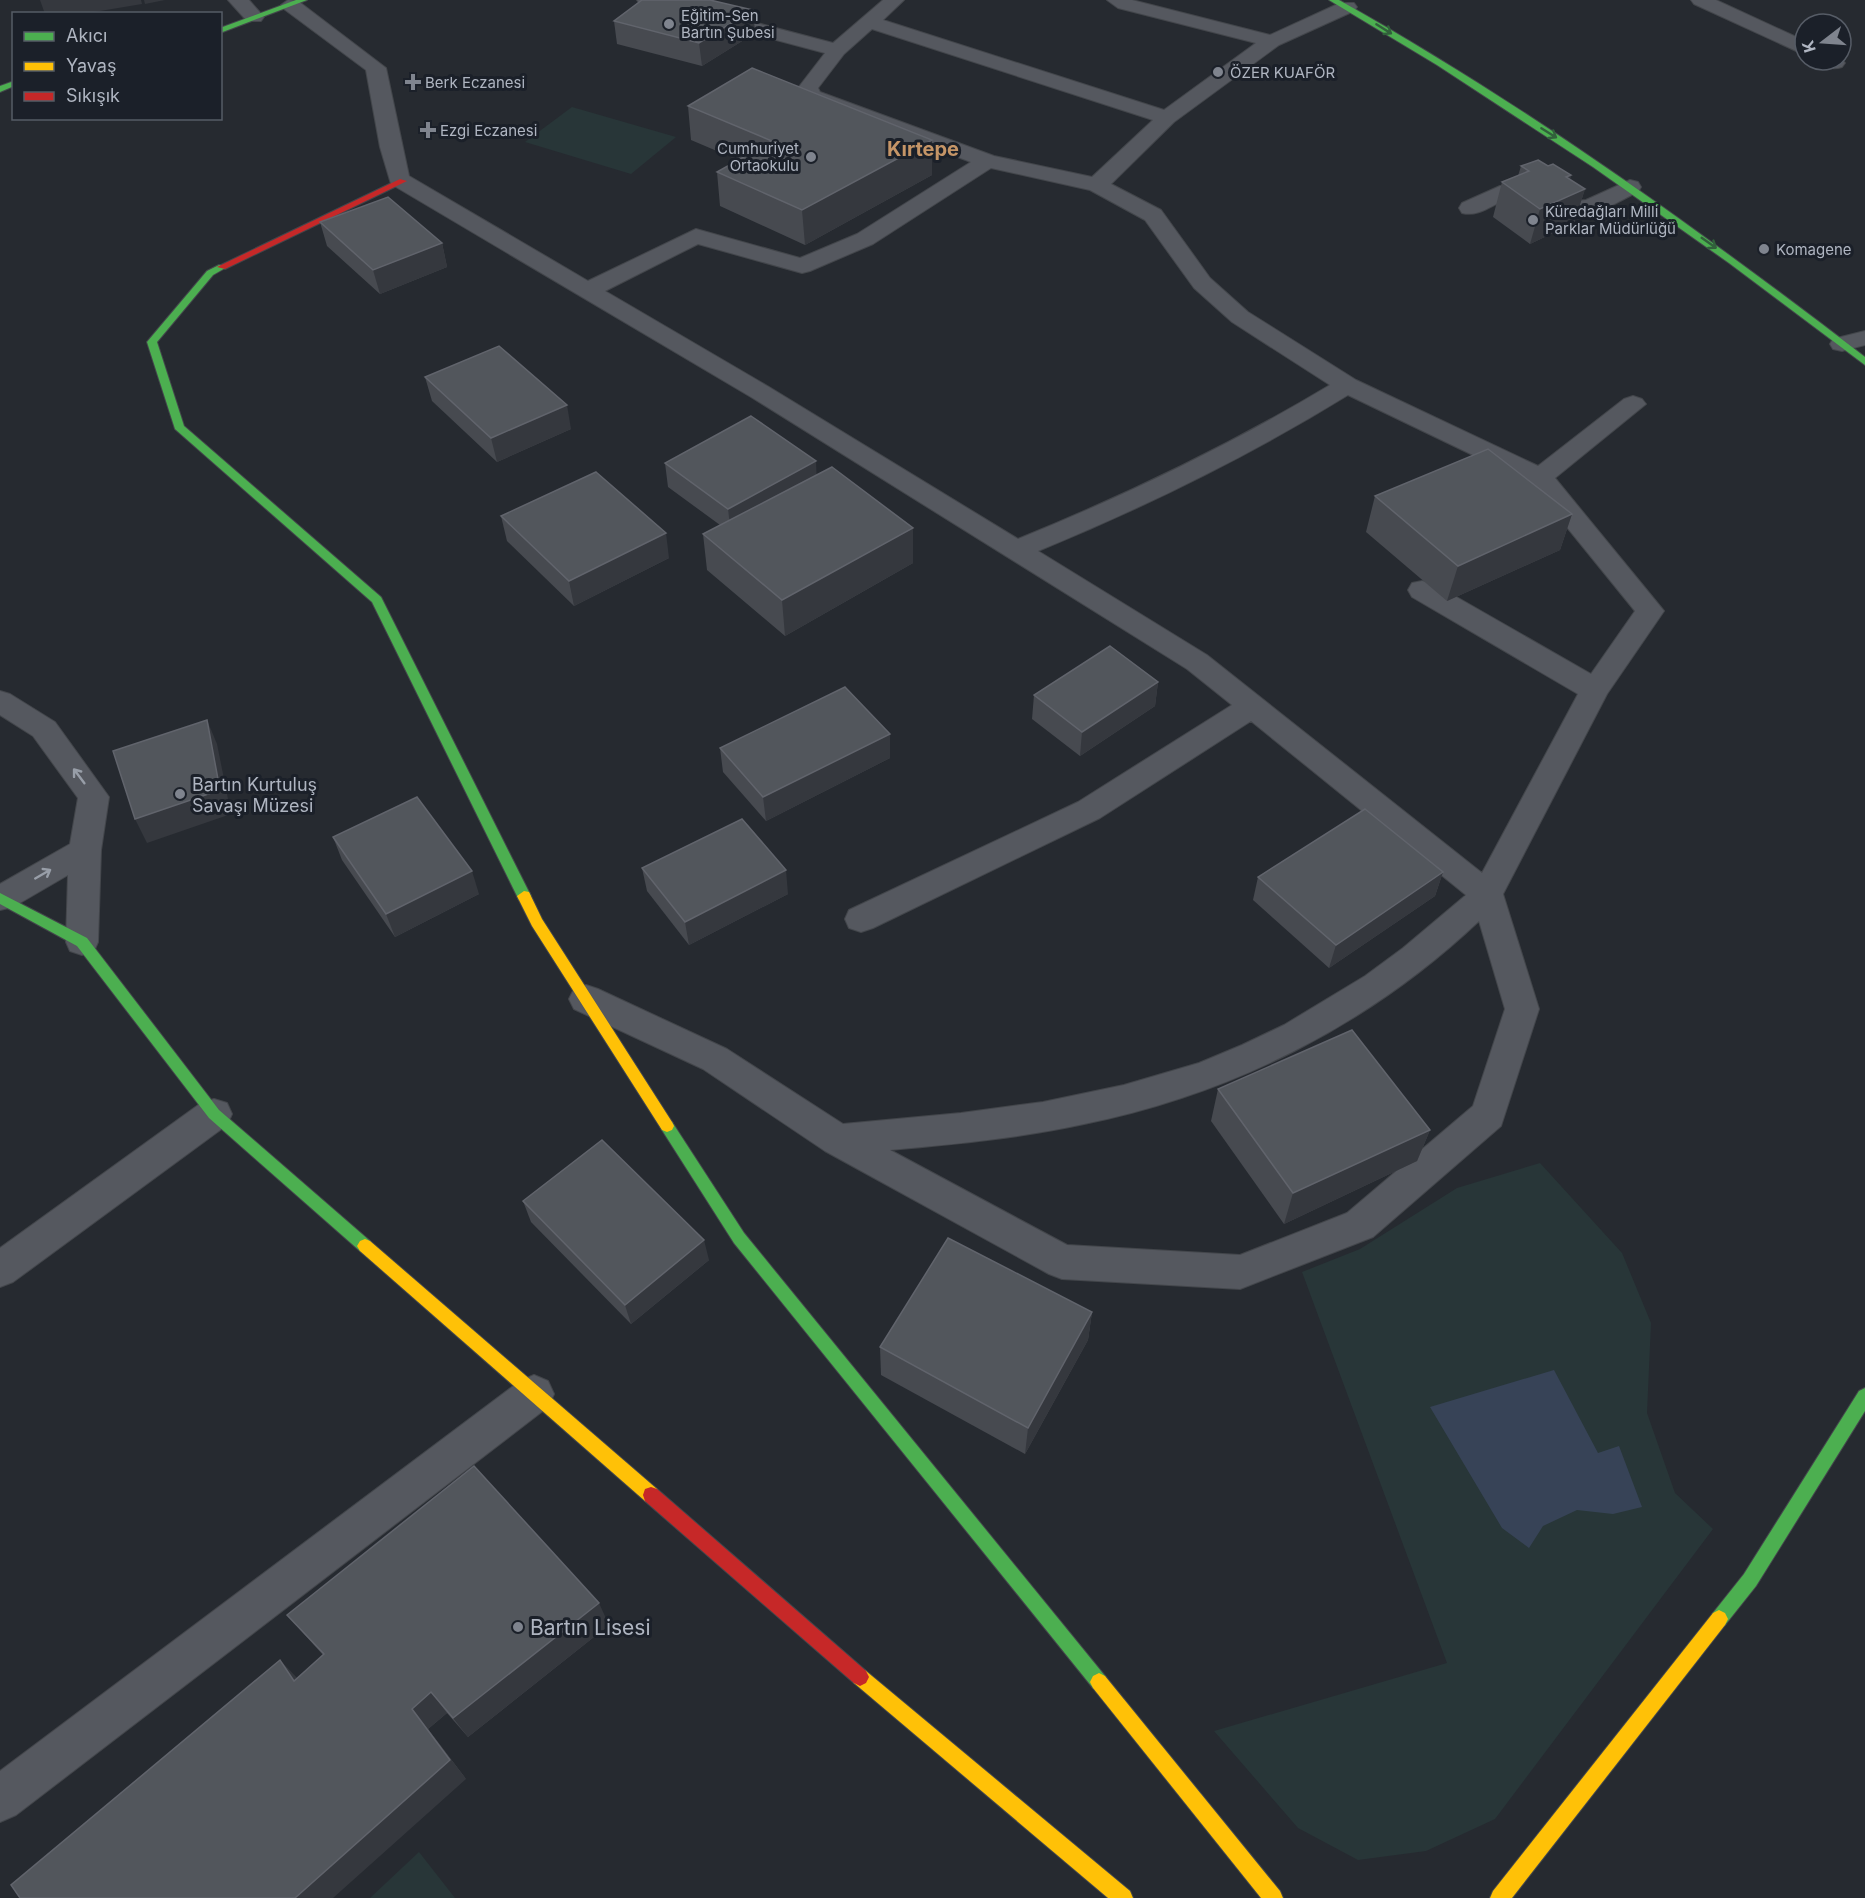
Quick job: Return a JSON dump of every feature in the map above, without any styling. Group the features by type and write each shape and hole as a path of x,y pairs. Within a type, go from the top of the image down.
{"street":[{"path":"238,0 254,18"},
{"path":"647,0 837,50"},
{"path":"838,1140 1005,1123 1085,1108 1164,1089 1240,1061 1310,1028 1372,990 1415,960 1486,894 1595,690 1650,610 1540,477 1347,385 1240,317 1202,283 1153,215 1097,185 988,161 812,96 808,88 837,50 894,0"},
{"path":"1117,0 1125,4 1272,41"},
{"path":"1701,0 1793,43"},
{"path":"222,30 297,2 376,68 390,147 399,179 760,392 1197,662 1486,894 1522,1009 1488,1115 1360,1225 1240,1272 1062,1262 838,1140 715,1059 586,999"},
{"path":"1097,185 1167,118 1272,41 1340,4 1582,154 1755,276 1853,341 1865,362"},
{"path":"222,21 254,18"},
{"path":"870,22 1167,118"},
{"path":"588,290 696,236 802,266 865,239 988,161"},
{"path":"403,181 210,273 152,342 179,427 377,600 537,922 739,1238 1273,1898"},
{"path":"1470,208 1508,191 1529,190 1575,208 1592,206 1630,187"},
{"path":"1016,550 1166,487 1263,436 1347,385"},
{"path":"1540,477 1633,404"},
{"path":"1422,590 1595,690"},
{"path":"0,700 44,729 94,797 85,850 81,942"},
{"path":"861,919 1089,810 1253,706"},
{"path":"1,898 85,850"},
{"path":"1,898 81,942 214,1114 818,1642 1123,1898"},
{"path":"0,1270 214,1114"},
{"path":"0,1799 534,1394"},
{"path":"1500,1898 1750,1580 1865,1396"},
{"path":"1112,1887 1130,1898"}],"shaded area":[{"path":"572,107 676,137 631,174 525,142"},
{"path":"1540,1163 1622,1253 1651,1323 1647,1413 1675,1493 1713,1529 1495,1819 1426,1851 1358,1860 1298,1828 1214,1731 1447,1663 1302,1272 1360,1249 1457,1188"},
{"path":"419,1852 455,1898 370,1898"}],"water":[{"path":"1554,1370 1598,1453 1619,1446 1642,1507 1613,1514 1577,1510 1543,1526 1529,1548 1502,1528 1430,1407"}],"building":[{"path":"642,0 710,0 753,10 699,43 614,21"},
{"path":"752,68 932,140 802,210 717,172 772,141 688,106"},
{"path":"1538,160 1548,166 1553,164 1571,175 1566,177 1585,189 1540,209 1502,182 1529,171 1521,166"},
{"path":"388,197 442,243 373,270 320,222"},
{"path":"499,346 567,405 491,438 425,377"},
{"path":"751,416 816,461 728,509 665,463"},
{"path":"1488,449 1572,514 1458,566 1375,496"},
{"path":"832,467 913,528 782,600 703,534"},
{"path":"596,472 666,533 569,581 501,516"},
{"path":"1110,646 1158,682 1082,732 1034,695"},
{"path":"845,687 890,734 763,797 720,748"},
{"path":"207,720 220,790 135,819 113,751"},
{"path":"417,797 472,871 386,914 333,837"},
{"path":"1365,809 1443,872 1336,945 1258,877"},
{"path":"742,819 786,870 685,922 642,868"},
{"path":"1352,1030 1430,1130 1293,1193 1218,1089"},
{"path":"602,1140 704,1240 625,1305 523,1201"},
{"path":"948,1238 1092,1312 1028,1428 880,1347"},
{"name":"Bartın Lisesi","path":"474,1466 599,1603 453,1718 431,1692 412,1709 450,1760 295,1898 20,1898 11,1885 280,1660 294,1681 324,1654 287,1615"}],"traffic: fast":[{"path":"222,30 303,0"},
{"path":"1333,0 1440,64 1596,165 1732,261 1865,362"},
{"path":"0,89 12,84"},
{"path":"222,267 210,273 152,342 179,427 377,600 524,896"},
{"path":"0,898 82,942 214,1114 365,1246"},
{"path":"667,1126 739,1238 1099,1682"},
{"path":"1719,1619 1750,1580 1865,1396"}],"traffic: slow":[{"path":"524,896 537,922 667,1126"},
{"path":"365,1246 651,1495"},
{"path":"1500,1898 1719,1619"},
{"path":"860,1677 1123,1898"},
{"path":"1099,1682 1273,1898"}],"traffic: jam":[{"path":"222,267 403,181"},
{"path":"651,1495 860,1677"}],"place":[{"name":"Eğitim-Sen Bartın Şubesi","path":"669,24"},
{"name":"ÖZER KUAFÖR","path":"1218,72"},
{"name":"Berk Eczanesi","path":"413,82"},
{"name":"Ezgi Eczanesi","path":"428,130"},
{"name":"Cumhuriyet Ortaokulu","path":"811,157"},
{"name":"Küredağları Milli Parklar Müdürlüğü","path":"1533,220"},
{"name":"Komagene","path":"1764,249"},
{"name":"Bartın Kurtuluş Savaşı Müzesi","path":"180,794"},
{"name":"Bartın Lisesi","path":"518,1627"}],"district":[{"name":"Kırtepe","path":"923,149"}]}
